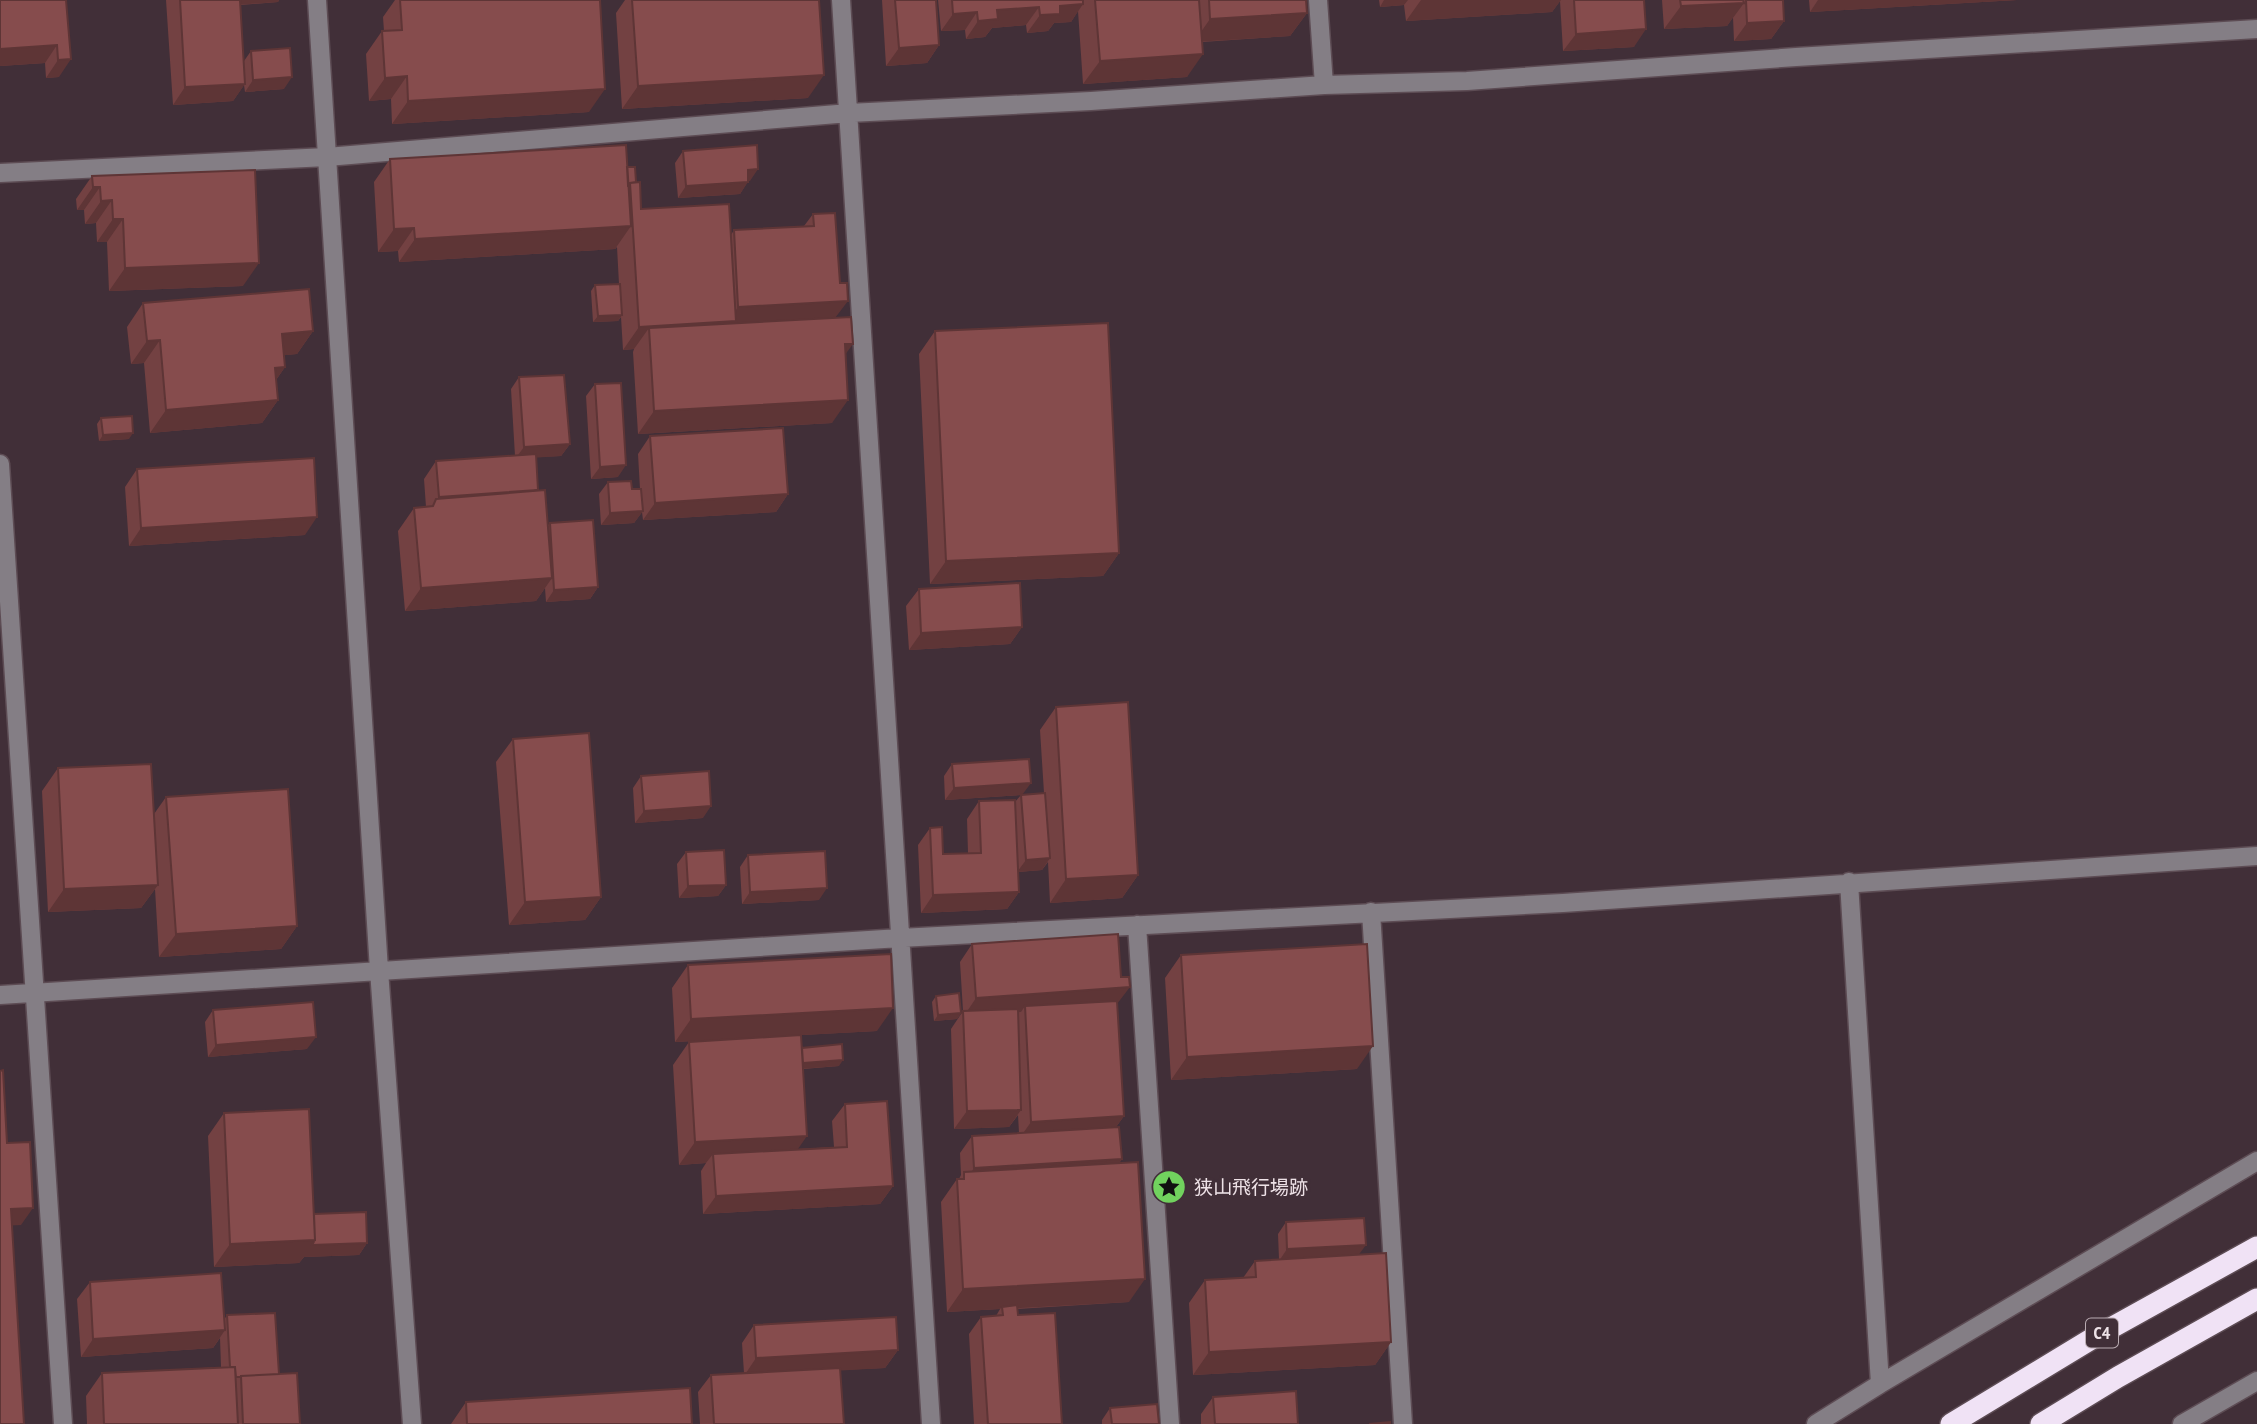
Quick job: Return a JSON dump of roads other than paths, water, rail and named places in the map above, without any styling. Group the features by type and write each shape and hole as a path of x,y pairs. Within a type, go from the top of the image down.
{"highway":[{"name":"C4","path":"1951,1424 2093,1338 2257,1247"},
{"name":"C4","path":"2041,1424 2118,1377 2257,1299"}],"street":[{"path":"317,0 379,971 412,1424"},
{"path":"841,0 931,1424"},
{"path":"1318,0 1324,85"},
{"path":"0,173 327,157 849,113 1091,101 1324,85 1467,81 1796,57 2257,29"},
{"path":"0,464 63,1424"},
{"path":"0,995 901,938 1563,903 2257,856"},
{"path":"1849,882 1880,1384"},
{"path":"1371,912 1403,1424"},
{"path":"1137,925 1170,1424"},
{"path":"1816,1424 2257,1161"},
{"path":"2182,1424 2257,1381"}],"place":[{"name":"狭山飛行場跡","path":"1169,1187"}]}
